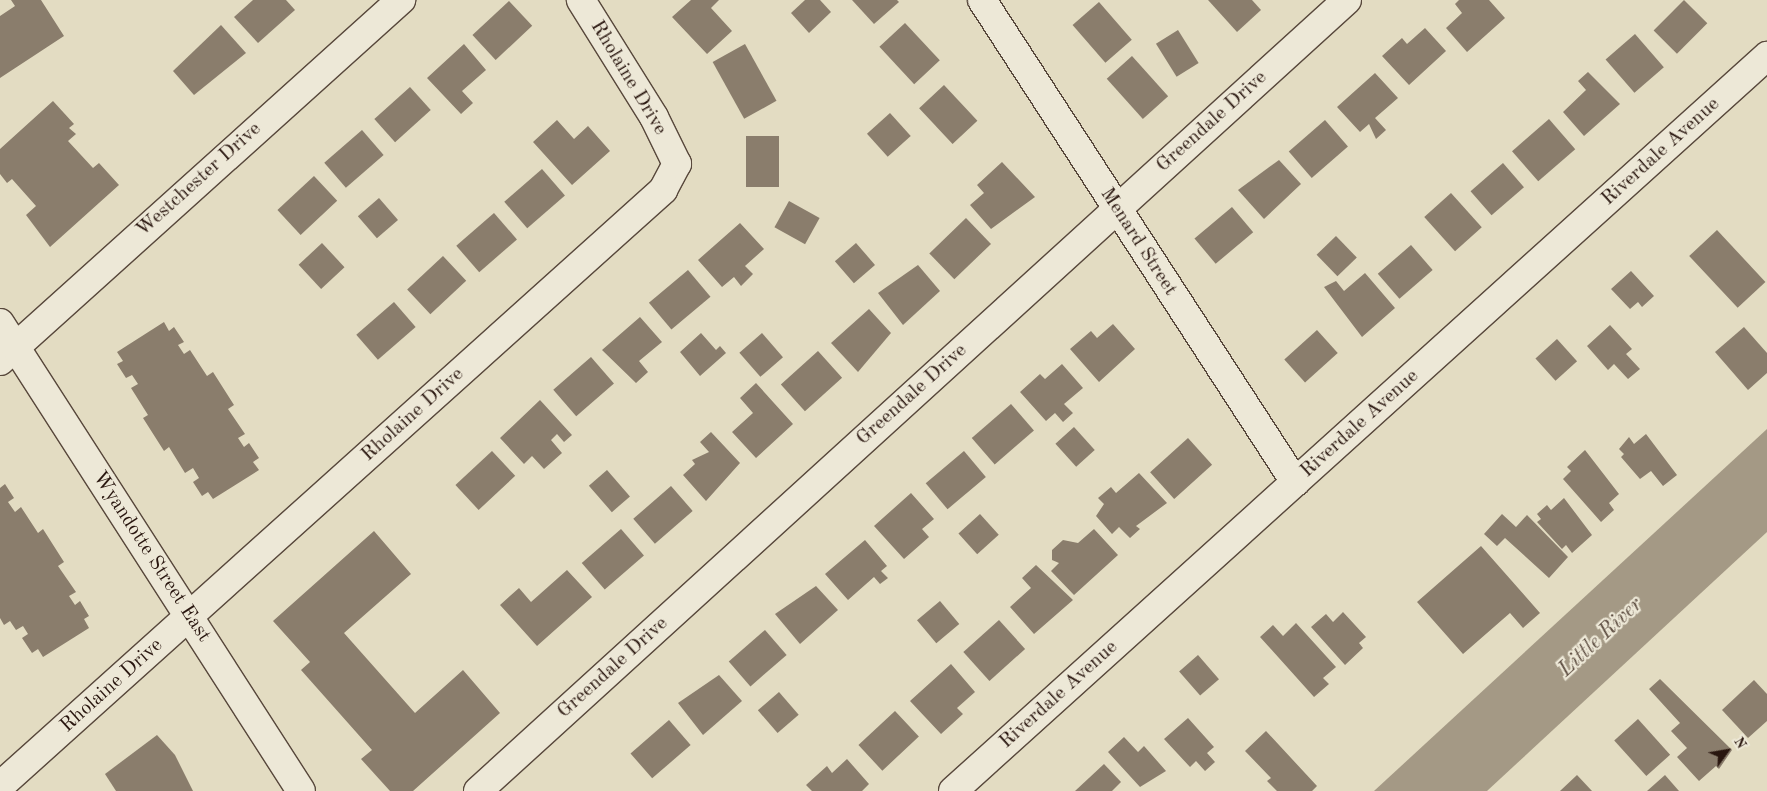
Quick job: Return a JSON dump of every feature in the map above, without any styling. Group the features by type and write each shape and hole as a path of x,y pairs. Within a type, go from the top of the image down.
{"street":[{"name":"Westchester Drive","path":"8,355 400,0"},
{"name":"Rholaine Drive","path":"0,786 663,190 677,164 654,117 581,0"},
{"name":"Menard Street","path":"982,0 1295,482"},
{"name":"Greendale Drive","path":"478,791 1116,208 1347,0"},
{"name":"Riverdale Avenue","path":"953,791 1767,56"},
{"name":"Wyandotte Street East","path":"0,323 8,355 189,616 301,791"}],"water":[{"name":"Little River","path":"1767,429 1767,532 1487,791 1374,791"}],"building":[{"path":"11,0 41,0 64,36 0,78 0,16 15,6"},
{"path":"253,0 286,0 295,10 258,43 234,17"},
{"path":"691,0 719,0 711,8 732,31 707,54 672,17"},
{"path":"805,0 820,0 831,12 809,33 791,13"},
{"path":"852,0 897,0 899,2 874,24"},
{"path":"1208,0 1252,0 1261,10 1237,32"},
{"path":"1459,0 1489,0 1505,18 1467,52 1446,28 1462,13 1455,4"},
{"path":"1684,0 1707,23 1677,54 1654,30"},
{"path":"509,1 532,26 496,60 472,35"},
{"path":"1099,2 1132,40 1105,63 1073,25"},
{"path":"905,23 940,60 914,84 879,47"},
{"path":"221,25 246,53 194,95 173,71"},
{"path":"1425,28 1446,51 1409,85 1382,56 1402,38 1407,44"},
{"path":"1178,30 1199,63 1177,77 1156,44"},
{"path":"1635,34 1664,67 1634,93 1606,60"},
{"path":"464,44 486,70 462,91 473,103 461,114 427,78"},
{"path":"745,44 777,101 744,119 713,62"},
{"path":"1132,56 1168,96 1143,119 1107,79"},
{"path":"1588,72 1620,104 1584,136 1563,112 1586,90 1578,81"},
{"path":"1375,73 1398,98 1375,118 1386,130 1376,139 1369,124 1360,132 1337,107"},
{"path":"944,85 977,121 953,144 919,108"},
{"path":"410,87 431,110 395,142 374,119"},
{"path":"53,101 74,124 69,128 76,134 68,141 93,168 99,163 119,185 50,247 26,215 36,206 12,179 7,183 0,174 0,149"},
{"path":"890,113 911,136 888,157 867,134"},
{"path":"1549,119 1575,149 1538,181 1512,151"},
{"path":"557,120 574,139 588,126 610,151 572,185 533,142"},
{"path":"1325,120 1348,146 1312,178 1289,151"},
{"path":"362,130 384,155 346,188 324,163"},
{"path":"746,136 779,136 779,187 746,187"},
{"path":"1279,160 1301,184 1264,219 1238,190"},
{"path":"1002,162 1035,197 991,229 970,205 984,193 977,185"},
{"path":"1503,163 1524,187 1492,215 1471,191"},
{"path":"542,169 565,195 527,228 504,202"},
{"path":"314,176 337,201 301,235 277,210"},
{"path":"1451,193 1482,227 1455,251 1424,217"},
{"path":"379,198 398,220 377,238 358,216"},
{"path":"789,201 820,218 805,244 774,227"},
{"path":"1232,207 1253,232 1216,264 1194,238"},
{"path":"494,213 517,239 479,272 456,246"},
{"path":"966,218 991,244 954,279 929,253"},
{"path":"740,223 764,249 745,266 753,274 741,286 734,277 722,287 698,260"},
{"path":"1717,230 1765,282 1738,308 1689,256"},
{"path":"1336,236 1357,258 1337,276 1317,255"},
{"path":"322,243 345,267 321,289 299,265"},
{"path":"856,243 875,265 854,283 835,261"},
{"path":"1411,245 1433,270 1399,299 1378,274"},
{"path":"443,256 466,281 430,314 407,289"},
{"path":"918,265 940,291 903,325 878,293"},
{"path":"688,270 710,297 671,330 649,303"},
{"path":"1631,271 1654,296 1642,307 1638,302 1630,309 1611,289"},
{"path":"1365,273 1395,308 1362,337 1324,287 1336,281 1344,291"},
{"path":"394,302 416,327 378,360 356,335"},
{"path":"869,309 891,333 858,372 831,343"},
{"path":"640,317 662,342 639,361 648,372 636,383 602,350"},
{"path":"164,322 169,331 174,327 184,342 178,345 184,354 190,350 207,376 213,372 234,405 228,409 245,434 238,438 244,447 249,443 259,458 253,462 259,470 213,499 208,492 202,496 193,482 199,478 193,468 185,473 169,447 164,451 143,418 148,415 131,388 138,384 132,375 126,378 117,364 123,361 117,352"},
{"path":"1113,324 1135,349 1099,382 1070,349 1091,331 1097,338"},
{"path":"1610,325 1632,349 1626,354 1640,369 1628,379 1614,364 1608,370 1587,346"},
{"path":"1744,327 1767,353 1767,373 1748,390 1715,352"},
{"path":"1317,330 1338,353 1305,382 1284,359"},
{"path":"701,333 716,350 720,346 726,353 700,376 680,352"},
{"path":"762,333 783,357 760,377 739,353"},
{"path":"1557,339 1577,361 1556,381 1535,358"},
{"path":"818,351 842,378 805,411 781,384"},
{"path":"591,357 614,383 576,416 553,390"},
{"path":"1062,364 1083,388 1064,404 1073,413 1063,422 1055,413 1046,421 1020,392 1040,374 1045,379"},
{"path":"756,383 793,424 756,458 732,432 753,413 740,398"},
{"path":"540,400 572,435 564,442 557,434 551,440 562,453 544,469 532,456 524,464 500,438"},
{"path":"1011,404 1034,430 995,465 972,438"},
{"path":"1074,427 1095,450 1076,467 1055,444"},
{"path":"711,432 740,463 706,501 683,475 695,464 692,460 709,452 700,442"},
{"path":"1646,434 1677,475 1663,486 1651,471 1640,479 1621,457 1624,454 1619,449 1629,437 1634,444"},
{"path":"1188,438 1212,465 1174,499 1150,472"},
{"path":"1585,450 1619,494 1609,503 1614,510 1601,522 1563,479 1571,471 1567,467"},
{"path":"492,451 515,476 479,510 455,485"},
{"path":"964,451 986,477 948,509 926,483"},
{"path":"607,470 630,496 612,512 589,486"},
{"path":"1139,473 1167,503 1136,526 1140,529 1130,538 1119,527 1112,534 1096,516 1104,504 1098,498 1111,487 1116,493"},
{"path":"5,484 14,498 8,502 15,512 21,507 38,533 43,529 64,562 58,566 76,592 69,596 75,605 80,601 89,616 84,619 89,628 43,657 38,649 32,653 22,638 28,634 23,626 16,630 10,621 4,625 0,618 0,488"},
{"path":"671,486 693,511 655,544 633,519"},
{"path":"911,493 934,519 922,529 929,537 904,559 874,526"},
{"path":"1564,498 1592,535 1572,553 1566,545 1562,549 1537,522 1541,519 1537,514 1547,505 1551,510"},
{"path":"980,514 999,535 977,554 958,533"},
{"path":"1502,514 1516,527 1527,515 1568,557 1549,578 1505,538 1497,546 1484,534"},
{"path":"621,529 644,555 605,590 582,563"},
{"path":"1094,529 1118,555 1074,595 1051,571 1059,563 1052,560 1052,550 1063,540 1078,543"},
{"path":"374,531 411,574 344,633 415,713 463,670 500,713 413,791 390,791 361,759 372,750 301,670 310,662 273,621"},
{"path":"865,540 887,566 881,571 888,578 880,584 874,577 848,600 825,574"},
{"path":"1481,546 1540,613 1523,628 1510,613 1463,654 1417,602"},
{"path":"1036,565 1073,600 1034,634 1010,607 1031,588 1022,578"},
{"path":"567,570 592,597 537,646 500,605 519,588 531,602"},
{"path":"816,586 838,610 800,644 775,614"},
{"path":"940,601 959,624 936,643 917,620"},
{"path":"1343,612 1366,637 1359,643 1363,648 1345,665 1311,627 1326,614 1333,622"},
{"path":"999,620 1025,649 989,681 963,652"},
{"path":"1296,623 1336,667 1323,678 1329,684 1314,697 1260,637 1273,625 1283,636"},
{"path":"765,630 787,655 750,686 729,661"},
{"path":"1198,655 1219,679 1200,696 1179,671"},
{"path":"951,664 975,692 957,708 963,714 941,734 910,701"},
{"path":"719,675 742,701 703,735 678,703"},
{"path":"1660,679 1732,750 1719,769 1716,766 1699,781 1677,757 1687,748 1671,731 1680,723 1649,689"},
{"path":"1754,680 1767,694 1767,721 1748,738 1722,710"},
{"path":"779,692 799,715 778,733 758,710"},
{"path":"895,711 919,737 882,771 858,745"},
{"path":"1188,718 1214,747 1207,753 1215,762 1205,771 1196,761 1190,767 1164,739"},
{"path":"1638,719 1670,755 1646,776 1614,740"},
{"path":"669,720 691,745 652,778 631,753"},
{"path":"1266,731 1317,786 1312,791 1277,791 1267,781 1271,778 1245,751"},
{"path":"157,735 175,755 193,791 116,791 105,774"},
{"path":"1124,737 1138,752 1144,746 1166,771 1140,787 1108,752"},
{"path":"847,759 869,784 862,791 812,791 806,785 827,766 832,773"},
{"path":"1104,764 1121,782 1112,791 1075,791"},
{"path":"1577,775 1592,791 1560,791"},
{"path":"1665,775 1679,791 1647,791"}]}
